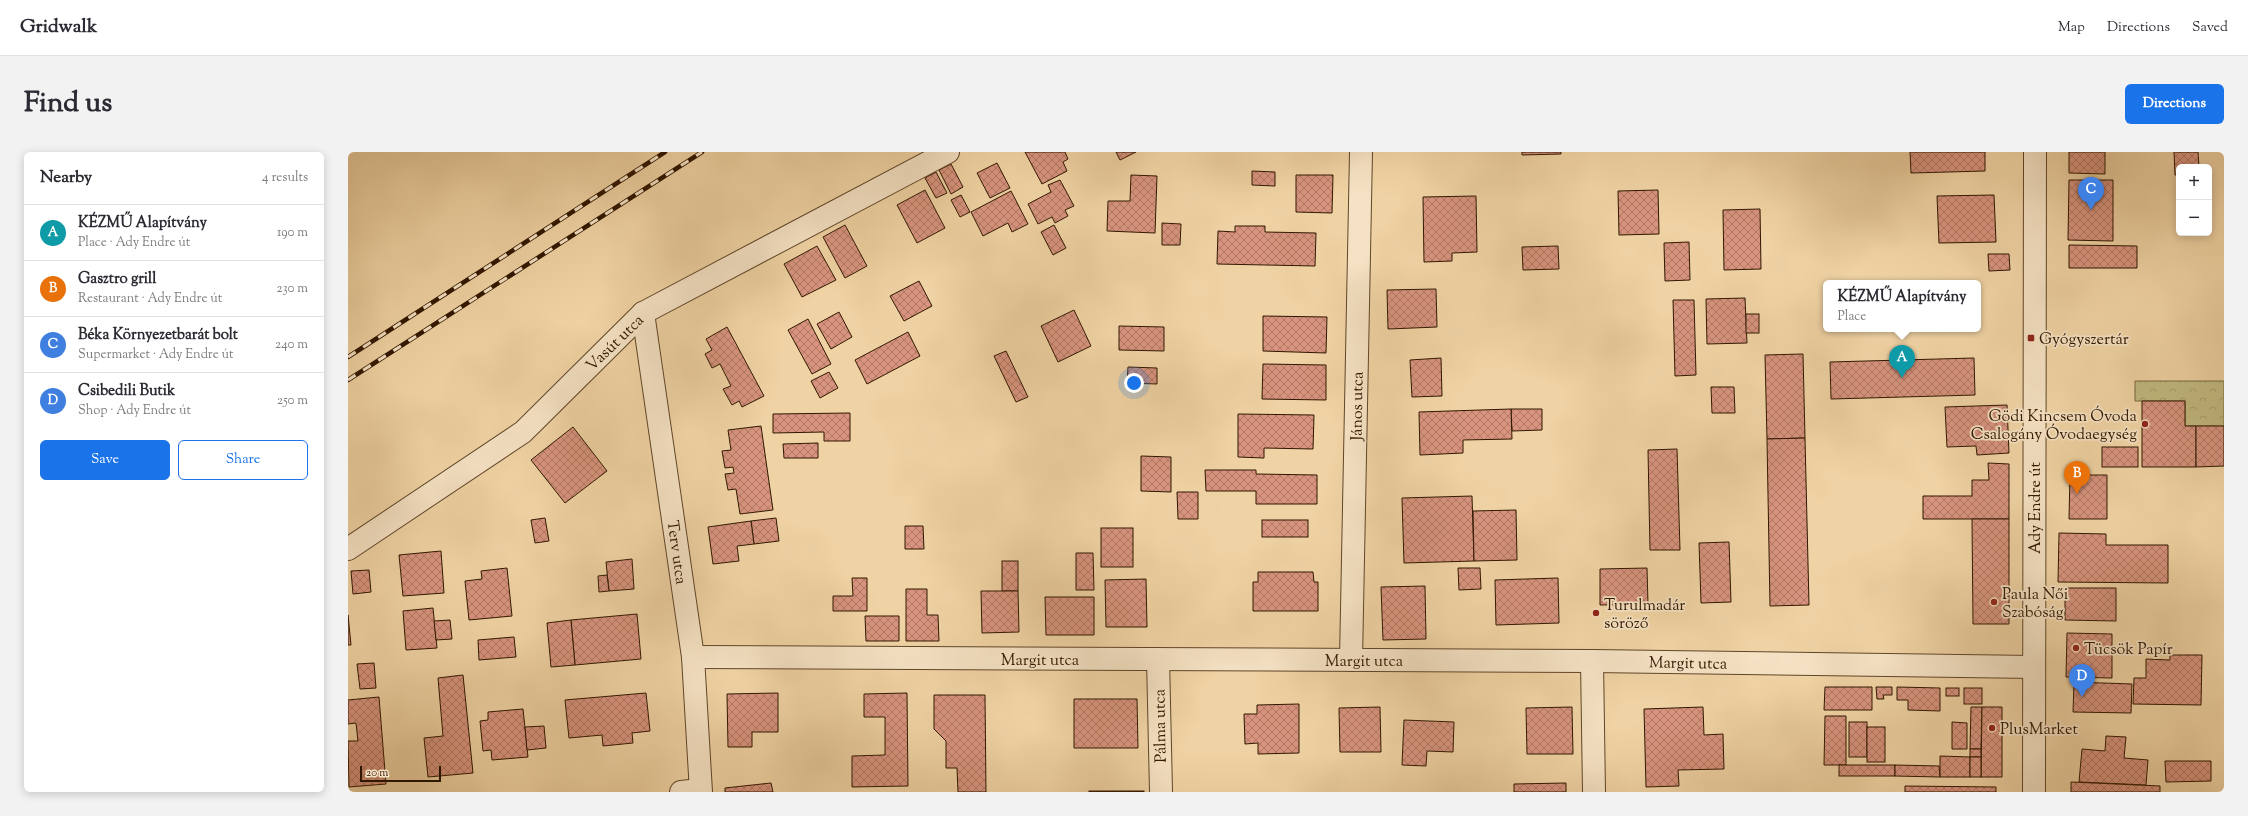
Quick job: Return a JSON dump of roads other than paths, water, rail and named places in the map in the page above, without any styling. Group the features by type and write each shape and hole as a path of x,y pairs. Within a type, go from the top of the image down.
{"street":[{"name":"Vasút utca","path":"348,549 523,432 643,313 948,152"},
{"name":"János utca","path":"1351,660 1361,152"},
{"name":"Ady Endre út","path":"2034,792 2035,152"},
{"name":"Terv utca","path":"643,313 693,657 694,791"},
{"name":"Margit utca","path":"693,657 1592,661 2034,667"},
{"name":"Pálma utca","path":"1158,659 1161,792"},
{"path":"1592,661 1594,792"}],"railway":[{"path":"348,357 665,152"},
{"path":"348,380 702,152"}],"place":[{"name":"Béka Környezetbarát bolt","path":"2091,210"},
{"name":"Gyógyszertár","path":"2031,338"},
{"name":"KÉZMŰ Alapítvány","path":"1902,378"},
{"name":"Gödi Kincsem Óvoda Csalogány Óvodaegység","path":"2145,424"},
{"name":"Gasztro grill","path":"2077,494"},
{"name":"Paula Női Szabóság","path":"1994,602"},
{"name":"Turulmadár söröző","path":"1596,613"},
{"name":"Tücsök Papír","path":"2076,648"},
{"name":"Csibedili Butik","path":"2082,697"},
{"name":"PlusMarket","path":"1992,728"}]}
